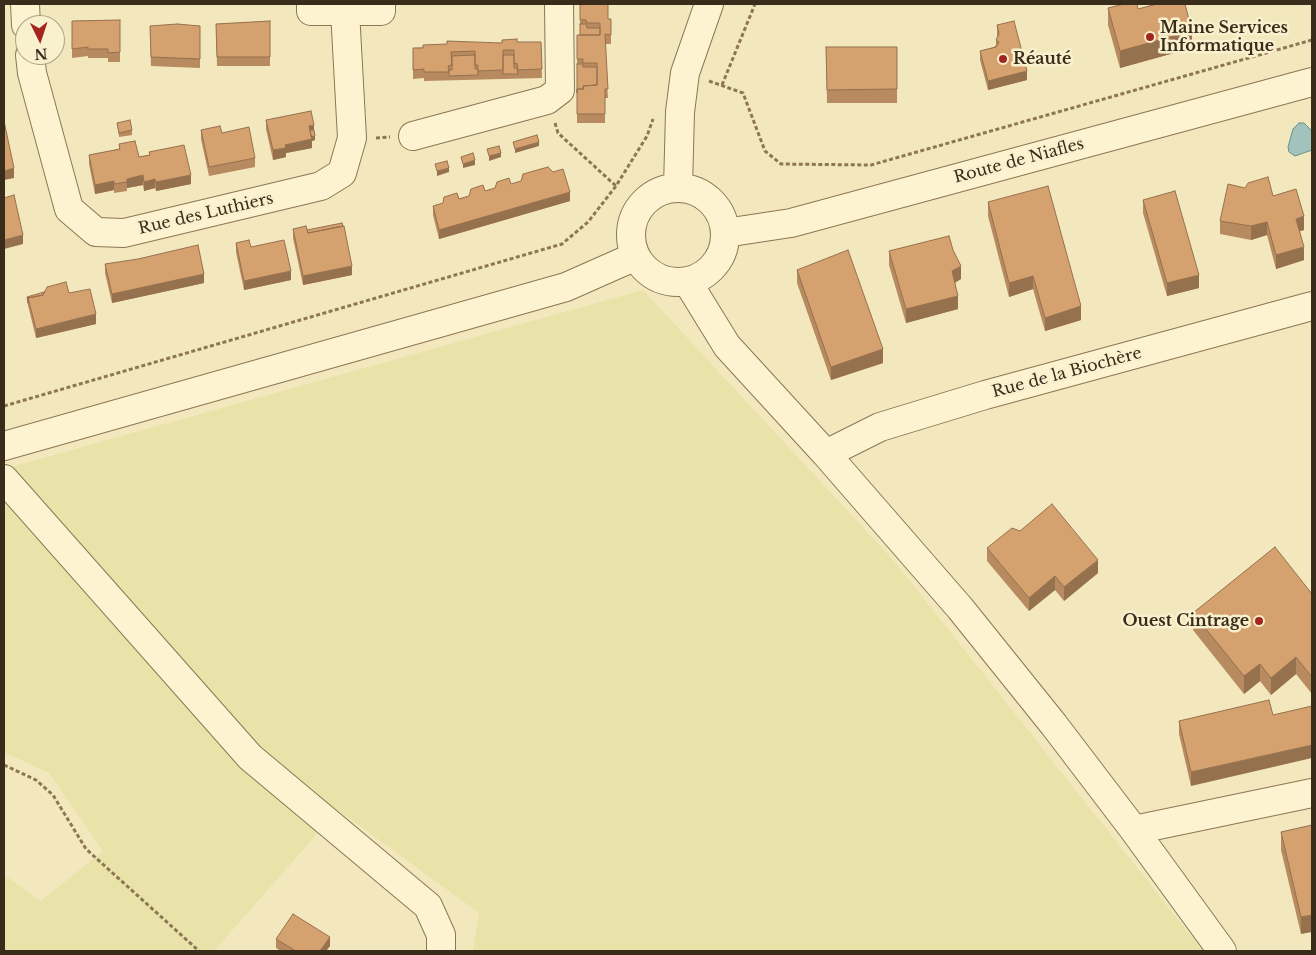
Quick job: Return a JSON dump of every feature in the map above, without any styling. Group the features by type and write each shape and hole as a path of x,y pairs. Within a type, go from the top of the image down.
{"street":[{"path":"311,4 311,11 381,11 382,4"},
{"path":"413,136 547,100 560,90 560,4"},
{"path":"678,188 680,112 685,73 710,4"},
{"name":"Rue des Luthiers","path":"31,65 69,209 96,232 124,233 321,186 342,173 352,138 345,11"},
{"name":"Route de Niafles","path":"725,233 791,223 1312,82"},
{"path":"678,188 692,190 705,197 715,206 722,219 725,233 718,258 700,276 687,281 672,282 657,277 645,268 636,256 631,241 632,225 638,210 648,198 662,190 678,188"},
{"path":"4,446 566,287 636,256"},
{"path":"687,281 727,346 826,454 960,608 1054,725 1134,830 1222,951"},
{"name":"Rue de la Biochère","path":"826,454 880,427 985,395 1312,306"},
{"path":"4,479 250,757 428,906 441,935 441,951"},
{"path":"1134,830 1312,793"}],"path":[{"path":"722,86 755,4"},
{"path":"701,78 743,93 765,151 781,164 871,165 1312,40"},
{"path":"547,100 558,133 616,186"},
{"path":"4,406 562,244 588,222 616,186 647,136 656,109"},
{"path":"352,138 413,136"},
{"path":"4,764 36,780 53,795 86,849 199,951"}],"shaded area":[{"path":"643,290 894,561 1203,951 473,951 479,913 338,810 214,951 4,951 4,875 41,901 103,851 49,773 4,752 4,469"}],"water":[{"path":"1299,123 1304,123 1312,131 1312,150 1295,156 1289,152 1288,147 1293,129"}],"building":[{"path":"580,4 608,4 608,19 611,19 611,35 605,34 608,89 605,89 605,114 577,114 577,89 584,89 583,86 597,85 597,63 583,63 583,59 577,59 577,35 600,35 600,23 587,23 586,20 580,20"},
{"path":"1124,4 1137,4 1138,9 1157,4 1185,4 1192,31 1120,51 1108,8"},
{"path":"120,20 120,52 108,53 108,49 88,49 88,47 72,49 72,21"},
{"path":"270,21 270,57 217,57 216,24"},
{"name":"Réauté","path":"1014,21 1027,71 988,81 980,51 996,47 999,42 996,40 999,34 997,25"},
{"path":"177,24 200,26 200,59 151,57 150,26"},
{"path":"580,24 586,24 587,28 600,28 600,35 580,35"},
{"path":"517,39 517,42 541,42 542,69 518,70 517,63 514,64 514,50 503,50 503,70 478,71 478,65 475,65 475,51 451,52 452,65 448,66 449,72 424,72 424,69 413,70 413,48 423,48 423,45 447,44 447,41 502,43 502,40"},
{"path":"826,47 897,47 897,89 827,90"},
{"path":"475,55 475,69 478,69 478,75 449,76 449,70 452,70 452,56"},
{"path":"503,55 514,55 514,68 517,68 518,74 503,74"},
{"path":"577,64 583,64 583,67 597,67 597,85 583,86 583,89 577,89"},
{"path":"311,111 314,125 309,126 312,139 285,145 286,148 273,150 266,120"},
{"path":"130,120 132,130 119,133 117,123"},
{"path":"4,121 14,168 4,171"},
{"path":"220,126 222,133 249,127 255,158 209,167 201,130"},
{"path":"310,130 314,130 315,136 311,137"},
{"path":"537,135 539,142 515,149 513,142"},
{"path":"135,141 139,157 150,155 149,152 184,145 191,175 156,182 155,179 144,182 143,175 127,179 127,182 114,184 114,181 95,185 89,155 120,149 119,144"},
{"path":"499,146 501,153 489,156 487,149"},
{"path":"473,153 475,160 463,164 461,157"},
{"path":"447,161 449,168 437,171 435,164"},
{"path":"548,167 553,172 563,169 570,192 439,230 433,206 443,203 444,197 457,193 459,199 469,196 471,189 483,185 485,191 495,188 497,182 509,178 511,184 521,181 523,174"},
{"path":"1268,177 1273,196 1296,189 1304,216 1296,219 1304,247 1276,255 1267,222 1251,226 1220,221 1228,184 1245,188 1248,183"},
{"path":"1048,186 1081,306 1045,318 1033,276 1009,283 988,202"},
{"path":"1175,191 1199,275 1167,283 1143,200"},
{"path":"14,195 23,235 4,240 4,198"},
{"path":"342,223 343,226 308,233 307,230"},
{"path":"306,226 308,233 344,226 352,266 303,276 293,229"},
{"path":"949,236 961,266 952,271 958,296 906,309 889,251"},
{"path":"249,240 251,247 284,240 291,271 244,281 236,243"},
{"path":"198,245 204,274 112,294 105,264 138,259"},
{"path":"848,250 883,349 831,367 797,270"},
{"path":"66,282 69,293 90,289 96,314 36,329 28,298 43,295 47,287"},
{"path":"44,292 43,295 28,298 28,303 27,297"},
{"path":"1052,504 1098,560 1064,587 1055,576 1029,598 987,548 1012,528 1020,531"},
{"name":"Ouest Cintrage","path":"1275,547 1312,594 1312,677 1296,657 1271,678 1260,664 1244,676 1193,613"},
{"path":"1269,700 1273,715 1312,706 1312,745 1191,772 1179,721"},
{"path":"1312,825 1312,915 1301,917 1281,832"},
{"path":"293,914 330,937 320,951 296,951 276,939"}],"place":[{"name":"Maine Services Informatique","path":"1150,37"},
{"name":"Réauté","path":"1003,59"},
{"name":"Ouest Cintrage","path":"1259,621"}]}
